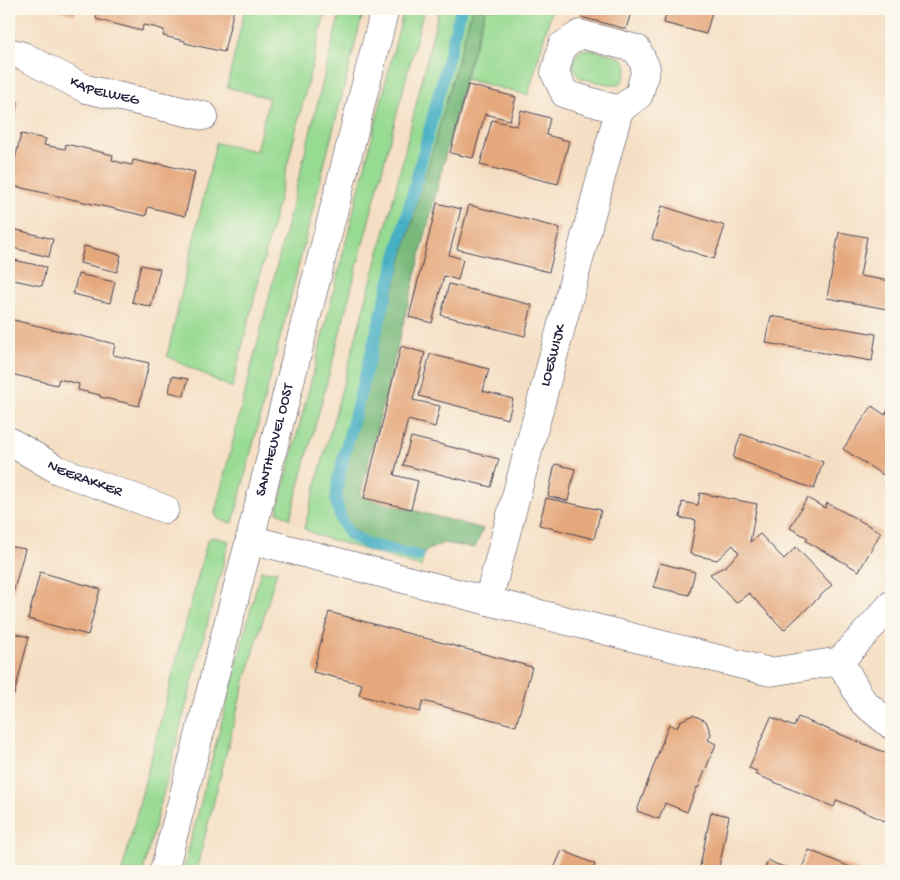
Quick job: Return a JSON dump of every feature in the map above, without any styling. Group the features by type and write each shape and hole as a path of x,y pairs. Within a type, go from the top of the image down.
{"street":[{"name":"SANTHEUVEL OOST","path":"164,871 385,9"},
{"name":"KAPELWEG","path":"9,52 23,56 86,90 204,116"},
{"name":"LOESWIJK","path":"488,601 619,110"},
{"name":"NEERAKKER","path":"9,441 58,470 165,509"},
{"path":"250,539 770,672 840,661 891,605"},
{"path":"840,661 863,702 891,725"}],"green space":[{"path":"245,9 326,9 232,388 167,356 216,143 256,151 269,98 227,87"},
{"path":"341,9 364,9 233,523 217,518 215,513"},
{"path":"404,9 424,9 290,519 277,512"},
{"path":"439,9 472,9 364,395 344,475 340,503 349,526 374,543 425,552 421,567 319,536 304,529 392,204"},
{"path":"472,9 486,9 466,73 360,496 483,529 475,548 443,543 424,552 374,543 349,526 340,503 344,475 364,395"},
{"path":"486,9 552,9 528,95 465,79"},
{"path":"587,49 612,54 623,59 627,66 624,78 619,85 586,80 576,75 574,68 575,57 582,50"},
{"path":"213,537 229,541 143,871 122,871 207,541"},
{"path":"261,570 268,572 277,570 239,703 196,871 183,871"}],"building":[{"path":"54,9 76,9 75,15"},
{"path":"79,9 234,9 224,52 163,36 164,30 154,27 143,25 142,31 96,19 97,14"},
{"path":"583,9 632,9 626,29 581,17"},
{"path":"667,9 713,9 706,34 664,23"},
{"path":"468,85 516,97 510,120 485,114 473,158 450,153"},
{"path":"9,100 18,102 10,138 9,138"},
{"path":"521,110 550,118 546,135 569,141 558,184 480,165 492,120 517,126"},
{"path":"21,134 46,139 44,145 65,149 66,144 113,155 112,160 122,163 132,165 133,160 195,172 185,216 148,207 146,216 9,185"},
{"path":"437,203 461,209 449,255 463,259 458,280 444,276 432,323 409,317"},
{"path":"469,205 560,228 549,272 457,249"},
{"path":"662,206 725,226 714,259 652,239"},
{"path":"9,228 53,239 49,257 9,247"},
{"path":"839,232 867,237 860,276 891,281 887,309 827,298"},
{"path":"84,246 121,255 117,272 80,263"},
{"path":"9,259 46,267 42,286 9,279"},
{"path":"141,265 160,269 151,307 132,302"},
{"path":"78,274 115,282 110,303 73,294"},
{"path":"449,284 532,305 525,336 441,315"},
{"path":"771,316 876,334 872,361 766,343"},
{"path":"9,319 115,344 113,355 149,363 139,406 78,390 79,384 59,379 57,385 11,374 12,369 9,368"},
{"path":"401,346 425,353 413,400 440,406 435,427 408,420 394,475 418,481 411,509 364,498"},
{"path":"430,354 489,369 483,391 513,399 508,419 419,396"},
{"path":"172,376 188,379 184,396 169,392"},
{"path":"891,405 891,480 843,449 872,406 885,415"},
{"path":"741,434 823,462 814,489 733,458"},
{"path":"411,437 499,459 491,487 403,465"},
{"path":"555,464 575,469 568,501 548,496"},
{"path":"700,493 757,504 750,542 760,534 784,559 796,547 832,585 784,630 749,593 736,603 710,574 726,566 739,553 733,545 717,560 690,554 696,520 680,518 682,502 698,505"},
{"path":"546,498 601,510 594,539 539,525"},
{"path":"807,498 825,508 827,503 881,532 859,571 806,541 808,538 790,528"},
{"path":"9,508 16,510 9,537"},
{"path":"9,546 25,549 9,608"},
{"path":"660,563 695,572 689,595 654,587"},
{"path":"40,572 100,589 88,635 28,619"},
{"path":"329,612 532,667 516,726 423,701 420,712 359,695 362,684 313,672"},
{"path":"9,632 29,637 14,695 9,694"},
{"path":"693,715 706,721 711,734 708,740 716,744 687,812 665,803 659,819 637,811 669,724 677,728 680,721"},
{"path":"771,717 794,727 798,717 891,755 891,806 885,821 837,800 834,807 755,774 757,771 749,768"},
{"path":"711,812 729,816 722,853 718,871 699,871"},
{"path":"562,850 595,864 592,871 553,871"},
{"path":"809,850 860,871 801,871"},
{"path":"768,860 776,864 796,871 764,871"}],"waterway":[{"path":"418,556 369,545 350,535 341,520 336,500 339,475 461,9"}]}
